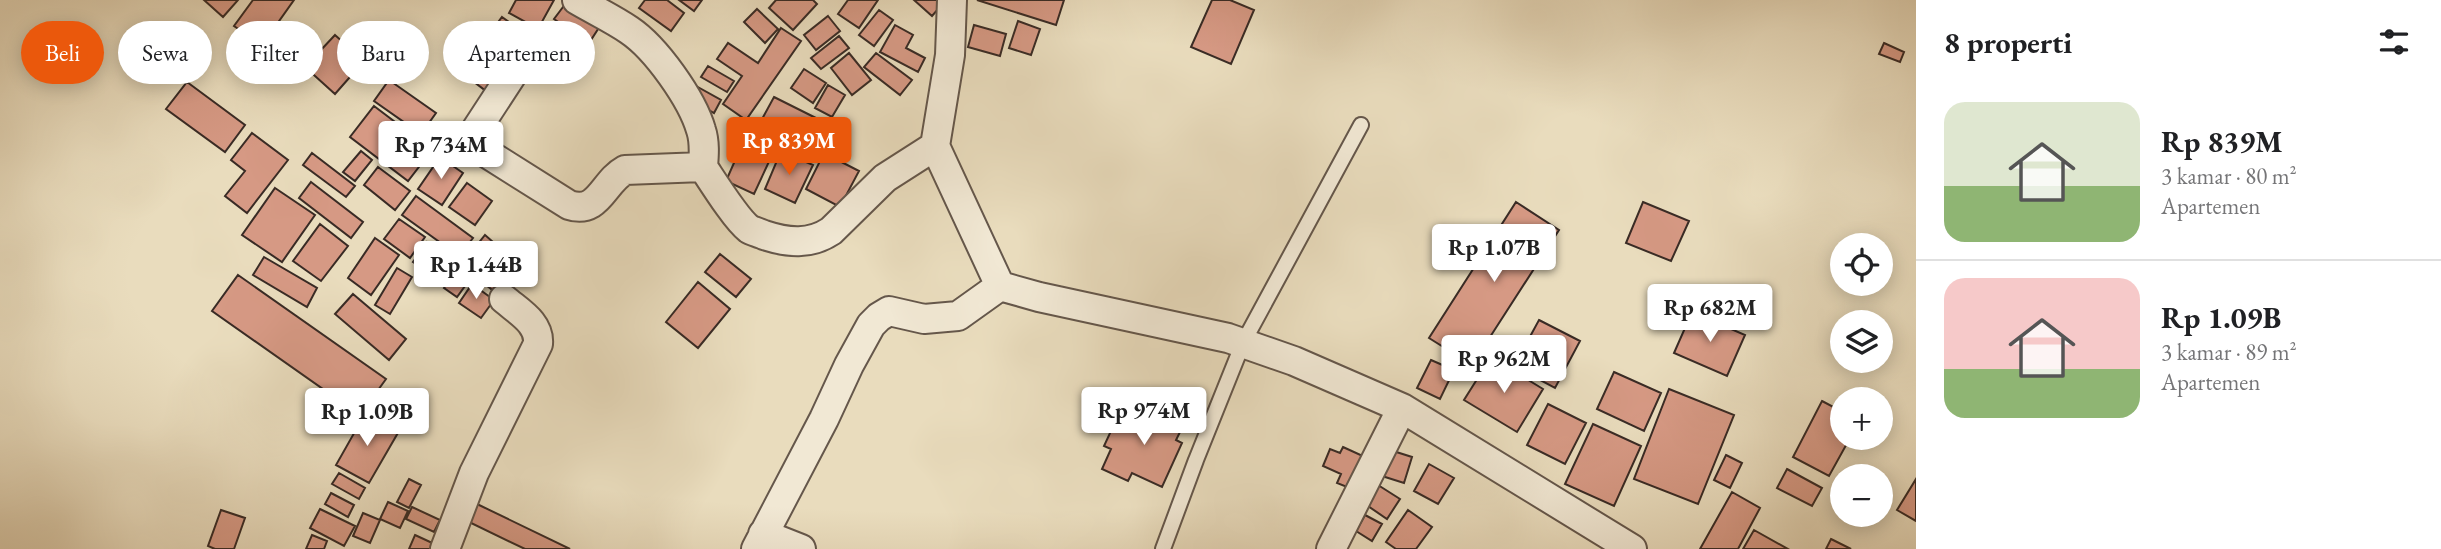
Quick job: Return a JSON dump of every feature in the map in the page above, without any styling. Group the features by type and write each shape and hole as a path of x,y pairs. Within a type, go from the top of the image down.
{"street":[{"path":"577,0 636,36 660,60 679,85 701,129 703,167 749,229 784,241 808,241 822,237 885,178 935,146"},
{"path":"952,0 950,55 935,146 1000,286 1243,343 1294,361 1402,408 1632,549"},
{"path":"506,84 474,133 474,141 480,149 569,205 580,209 591,205 616,174 625,170 703,167"},
{"path":"801,549 760,541 872,325 889,311 924,319 958,316 1000,286"},
{"path":"445,549 474,473 538,344 539,333 534,325 504,299"},
{"path":"1331,549 1402,408"}],"lane":[{"path":"1163,549 1195,460 1243,343 1361,125"}],"building":[{"path":"204,0 238,0 223,17"},
{"path":"253,0 294,0 279,21 238,21"},
{"path":"516,0 554,0 542,21 524,21 509,13"},
{"path":"645,0 667,0 684,13 671,31 639,8"},
{"path":"679,0 702,0 694,11"},
{"path":"776,0 813,0 817,4 793,30 769,8"},
{"path":"848,0 878,0 859,28 838,14"},
{"path":"914,0 946,0 932,16"},
{"path":"977,0 1064,0 1056,25"},
{"path":"1212,0 1230,0 1254,10 1231,64 1191,47"},
{"path":"566,3 593,21 557,21 554,19"},
{"path":"757,9 778,29 765,43 744,22"},
{"path":"879,10 893,20 874,46 859,35"},
{"path":"828,16 840,31 816,50 804,35"},
{"path":"1018,21 1040,29 1031,55 1009,48"},
{"path":"895,25 913,35 906,48 925,58 918,72 880,52"},
{"path":"974,25 1006,34 1000,56 968,47"},
{"path":"781,28 801,41 746,120 723,104 742,76 717,59 728,43 758,63"},
{"path":"335,35 337,37 337,84 344,84 335,94 323,83 323,48"},
{"path":"839,36 849,48 821,69 811,58"},
{"path":"1884,43 1904,52 1900,62 1879,54"},
{"path":"849,53 871,80 852,95 831,68"},
{"path":"876,53 912,80 900,95 864,67"},
{"path":"708,66 734,81 727,92 701,77"},
{"path":"804,69 826,83 813,103 791,88"},
{"path":"185,84 190,84 245,125 225,152 166,109"},
{"path":"386,84 395,84 436,113 421,134 374,101"},
{"path":"477,84 491,84 486,91"},
{"path":"828,85 845,95 832,117 815,108"},
{"path":"696,86 721,100 714,113 688,98"},
{"path":"774,97 834,127 823,147 799,135 792,147 781,141 785,133 761,121"},
{"path":"374,106 432,150 408,181 350,137"},
{"path":"252,133 288,160 247,213 225,196 245,171 231,160"},
{"path":"744,140 773,153 754,194 726,181"},
{"path":"361,151 372,160 355,181 343,172"},
{"path":"781,151 813,165 795,203 765,189"},
{"path":"312,153 355,186 346,197 303,165"},
{"path":"824,153 859,171 840,207 806,189"},
{"path":"440,157 463,173 442,205 418,189"},
{"path":"378,167 410,191 395,210 364,185"},
{"path":"311,182 363,222 351,238 299,198"},
{"path":"467,183 492,201 475,225 449,207"},
{"path":"275,188 315,215 282,262 242,235"},
{"path":"416,196 473,238 459,256 402,215"},
{"path":"1516,202 1559,230 1472,365 1429,338"},
{"path":"1643,202 1689,221 1671,261 1626,243"},
{"path":"399,219 425,237 410,258 384,239"},
{"path":"320,224 348,246 321,281 293,261"},
{"path":"485,235 501,249 485,268 469,255"},
{"path":"375,238 399,255 371,295 348,278"},
{"path":"427,242 456,262 443,282 413,262"},
{"path":"502,253 523,270 501,297 480,280"},
{"path":"720,254 751,279 736,297 705,272"},
{"path":"264,257 317,288 307,307 253,275"},
{"path":"460,266 473,275 457,297 444,288"},
{"path":"397,268 412,277 390,314 375,305"},
{"path":"238,275 386,379 360,415 212,311"},
{"path":"698,282 730,309 698,348 666,322"},
{"path":"472,284 494,300 481,318 459,303"},
{"path":"353,294 406,339 389,360 335,314"},
{"path":"1692,312 1745,335 1727,376 1674,353"},
{"path":"1539,320 1580,341 1555,388 1514,366"},
{"path":"1491,357 1543,389 1517,432 1464,400"},
{"path":"1431,360 1454,370 1440,399 1417,388"},
{"path":"1614,372 1661,393 1644,431 1597,409"},
{"path":"1669,389 1734,415 1698,504 1634,479"},
{"path":"1822,401 1830,405 1830,450 1843,450 1836,464 1830,464 1829,476 1793,457"},
{"path":"1548,404 1586,423 1565,464 1527,445"},
{"path":"1148,405 1185,422 1176,440 1182,443 1162,487 1132,473 1128,481 1102,469 1111,449 1104,446 1117,418 1138,428"},
{"path":"366,412 399,431 369,483 336,465"},
{"path":"1593,424 1641,446 1614,506 1565,484"},
{"path":"1343,447 1365,457 1352,489 1337,483 1341,474 1323,466 1330,449 1340,453"},
{"path":"1390,450 1412,457 1404,483 1382,476"},
{"path":"1726,455 1742,463 1730,488 1714,480"},
{"path":"1429,464 1454,478 1438,504 1414,491"},
{"path":"1787,469 1822,488 1812,506 1777,488"},
{"path":"339,473 365,488 359,499 332,484"},
{"path":"409,479 421,485 409,508 397,502"},
{"path":"1916,479 1916,521 1897,510"},
{"path":"1378,485 1400,499 1387,519 1365,504"},
{"path":"1732,492 1760,508 1738,549 1700,549"},
{"path":"331,493 354,505 348,517 325,504"},
{"path":"388,502 408,511 400,528 380,519"},
{"path":"477,504 570,549 525,549 469,522"},
{"path":"412,507 440,520 434,532 406,519"},
{"path":"320,509 355,526 344,546 310,528"},
{"path":"221,510 245,518 234,549 215,549 208,546"},
{"path":"1408,510 1432,527 1416,549 1396,549 1386,542"},
{"path":"363,513 380,520 370,543 353,536"},
{"path":"1365,515 1382,524 1372,541 1356,531"},
{"path":"1754,530 1788,549 1743,549"},
{"path":"312,535 327,541 324,549 306,549"},
{"path":"415,535 441,547 440,549 409,549"},
{"path":"1831,539 1851,549 1826,549"}]}
